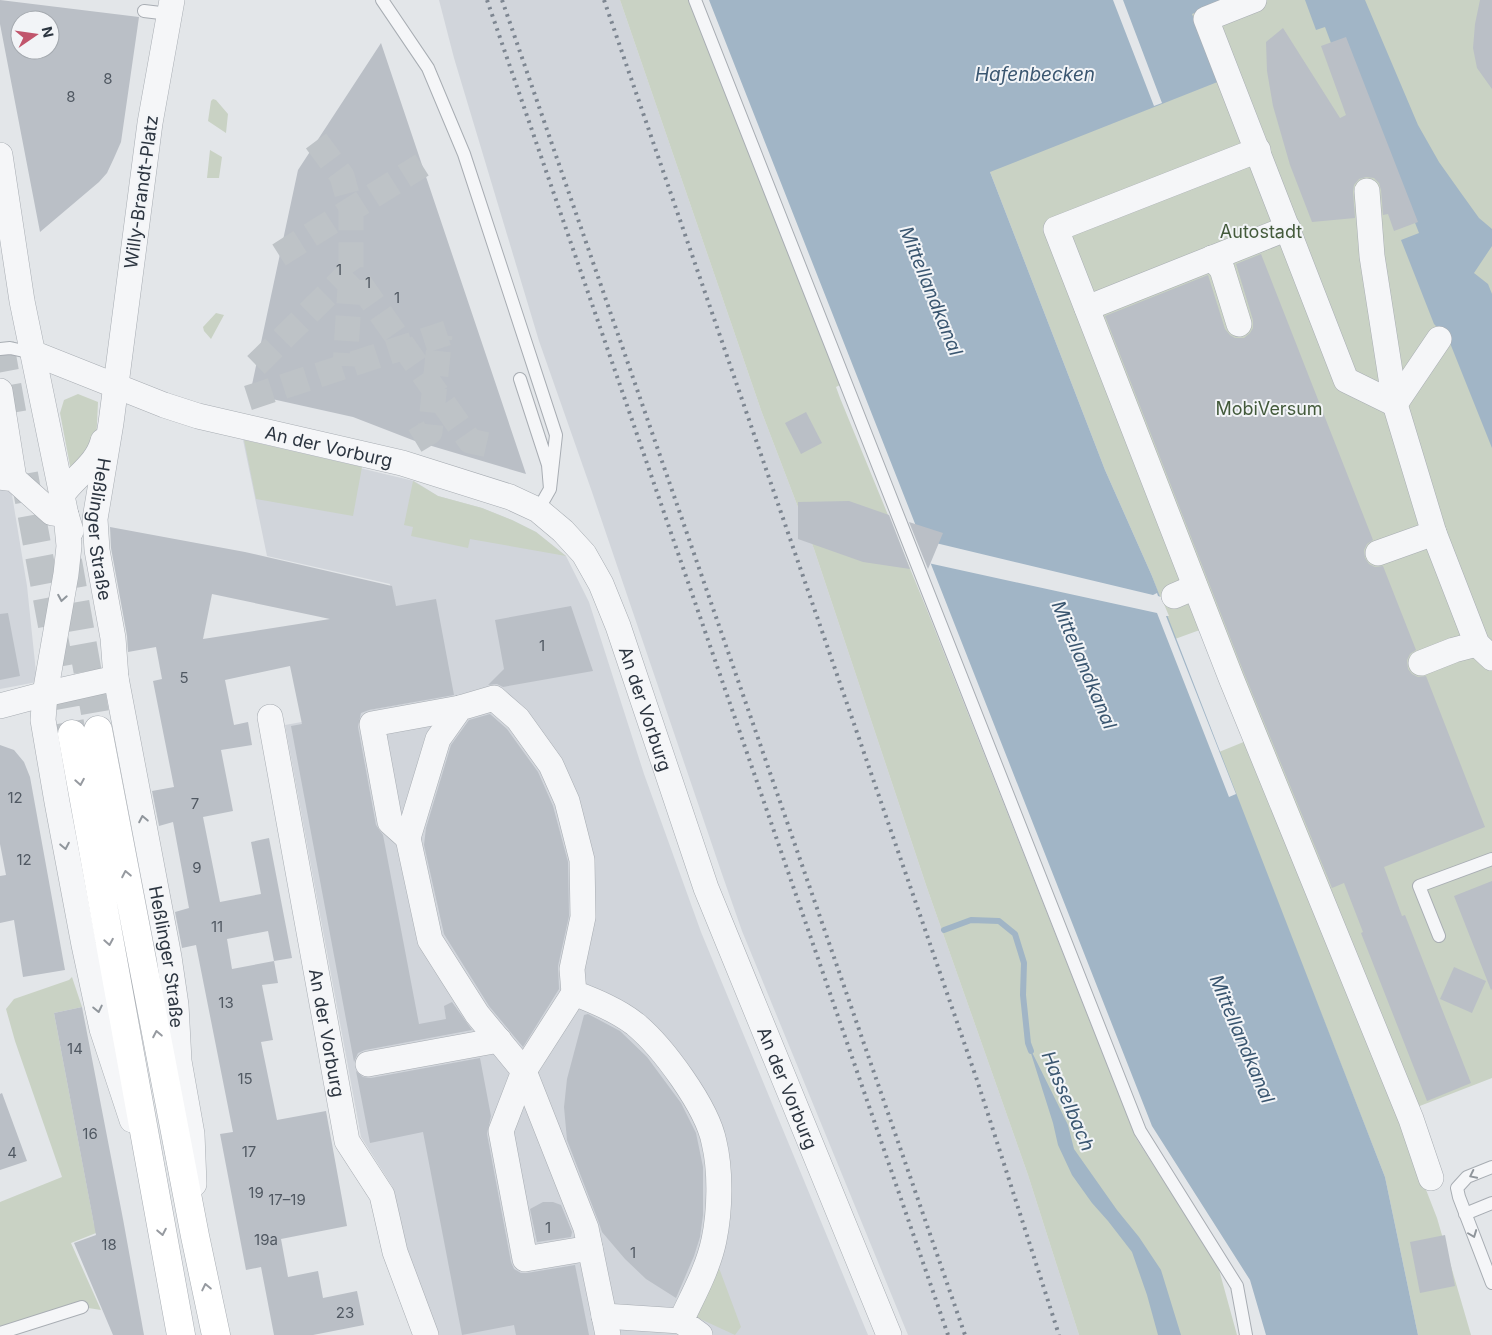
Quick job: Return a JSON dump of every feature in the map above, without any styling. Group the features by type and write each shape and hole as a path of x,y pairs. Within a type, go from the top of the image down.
{"main road":[{"name":"Heßlinger Straße","path":"98,730 216,1335"},
{"name":"Heßlinger Straße","path":"72,734 181,1335"}],"street":[{"path":"1254,0 1206,19 1346,380 1395,404"},
{"name":"Willy-Brandt-Platz","path":"116,385 150,123 171,7"},
{"path":"1258,150 1056,229 1087,308 1184,591 1212,616 1411,1120 1431,1178"},
{"name":"Heßlinger Straße","path":"0,155 22,301 64,505 87,588 98,644 116,678"},
{"path":"1367,191 1372,256 1395,404 1434,533 1485,651 1454,650 1421,663"},
{"path":"1087,308 1288,228"},
{"path":"1212,258 1222,269 1239,324"},
{"path":"1395,404 1439,339"},
{"name":"An der Vorburg","path":"33,353 164,405 198,416 402,463 510,497 544,500 563,531 584,554 601,584 618,626 706,888 889,1335"},
{"name":"Heßlinger Straße","path":"116,385 102,446 95,461 74,480 64,505 69,546 66,574 45,694 43,720 84,945 102,1029 153,1184"},
{"name":"Heßlinger Straße","path":"116,385 95,519 97,550 113,638 116,678 172,976 176,1005 178,1061 192,1134 196,1236"},
{"path":"0,391 7,478 52,513 64,505"},
{"path":"1378,553 1434,533"},
{"path":"0,706 116,678"},
{"path":"408,838 390,822 372,724 460,708 494,698 518,719 551,765 571,798 582,860 587,918 572,969 574,993 524,1072 501,1131 525,1259 590,1248"},
{"path":"460,708 438,739 408,838 430,940 477,1014 524,1072 586,1228 606,1325 690,1328 705,1271 720,1240 720,1180 714,1141 702,1102 669,1059 622,1009 602,1004 574,993"},
{"name":"An der Vorburg","path":"270,718 347,1141 382,1195 395,1252 426,1335"},
{"path":"368,1064 498,1040"}],"lane":[{"path":"382,0 428,68 464,154 556,436 544,500"},
{"path":"695,0 1140,1131 1237,1286 1246,1335"},
{"path":"144,11 171,7"},
{"path":"0,349 10,348 33,353"},
{"path":"520,379 548,465 544,500"},
{"path":"1438,936 1419,886 1492,859"},
{"path":"1492,1167 1467,1177 1458,1188 1465,1214 1492,1283"},
{"path":"1465,1214 1492,1203"},
{"path":"0,1333 82,1307"}],"shaded area":[{"path":"439,0 620,0 762,413 814,549 927,888 1028,1175 1079,1335 908,1335 742,931 539,341 454,58"},
{"path":"0,422 27,586 37,682 0,689"},
{"path":"243,440 414,481 438,496 482,508 512,520 536,532 566,556 589,602 644,774 701,932 868,1335 436,1335 410,1260 392,1186 361,1137 285,725 412,702 390,584 267,556"}],"green space":[{"path":"620,0 689,0 840,385 836,387 840,398 927,610 1136,1138 1218,1266 1237,1335 1079,1335 1028,1175 927,888 814,549 762,413"},
{"name":"Autostadt","path":"962,0 1492,0 1492,1078 1412,1109 1208,627 1175,639 1152,576 1105,470 990,172"},
{"path":"213,99 228,114 226,133 208,121 211,101"},
{"path":"210,150 222,157 219,178 207,178"},
{"path":"216,313 224,315 211,339 203,327"},
{"path":"78,394 98,402 96,444 71,471 60,413 64,400"},
{"path":"244,440 362,467 353,516 256,499"},
{"path":"413,481 438,496 482,508 512,520 536,532 566,556 470,539 468,548 411,536 413,527 404,525"},
{"path":"1251,739 1437,1218 1471,1335 1418,1335 1385,1177 1219,752"},
{"path":"72,977 82,1007 54,1013 94,1224 101,1231 71,1243 101,1310 82,1307 0,1333 0,1202 62,1177 15,1041 6,1009 14,999 69,980"},
{"path":"719,1268 741,1327 735,1335 696,1317"}],"water":[{"path":"709,0 1226,0 1192,14 1220,81 990,172 1105,470 1152,576 1385,1177 1418,1335 1266,1335 1250,1280 1152,1126"},
{"path":"1305,0 1365,0 1418,125 1439,162 1461,193 1479,218 1492,229 1492,246 1474,273 1488,284 1492,294 1492,448 1448,338 1434,324 1401,240 1419,233 1346,47 1334,51 1325,27 1316,30"},
{"path":"1028,1044 1068,1125 1074,1149 1161,1270 1181,1335 1158,1335 1132,1252 1072,1175 1058,1145"}],"pier":[{"path":"1113,0 1123,0 1162,103 1154,106"},
{"path":"919,539 1153,595 1157,593 1161,597 1169,616 1166,616 1236,794 1229,797 1157,613 928,563"}],"building":[{"path":"0,0 139,17 121,142 114,158 107,173 99,182 40,232 0,24"},
{"path":"1480,0 1492,0 1492,89 1477,68 1473,48"},
{"path":"1283,28 1340,118 1346,115 1321,46 1346,37 1418,222 1394,231 1388,214 1383,215 1379,183 1374,178 1366,177 1359,179 1354,185 1355,218 1312,222 1290,165 1273,106 1267,71 1266,42"},
{"path":"381,43 526,474 415,441 353,417 250,394 298,170"},
{"path":"1261,254 1373,540 1367,544 1364,550 1365,558 1369,564 1375,567 1383,566 1416,650 1410,654 1407,660 1408,669 1418,677 1426,676 1485,827 1384,867 1402,916 1405,915 1471,1083 1427,1101 1361,933 1363,932 1344,883 1332,888 1244,673 1105,316 1208,275 1225,329 1235,338 1244,338 1253,328 1253,320 1236,264"},
{"path":"806,412 822,443 801,454 785,423"},
{"path":"849,501 889,515 910,569 863,562 798,539 798,502"},
{"path":"909,522 943,533 928,569"},
{"path":"110,527 245,552 392,586 396,606 436,599 454,695 369,710 361,713 358,727 376,825 383,835 419,1024 446,1019 444,1006 452,1002 472,1030 365,1050 358,1053 354,1062 291,726 302,724 290,666 225,680 234,725 248,722 252,745 221,750 233,811 203,817 220,902 261,894 251,842 269,838 292,958 274,961 278,983 262,985 273,1040 261,1042 277,1120 326,1111 347,1226 281,1239 288,1277 318,1271 323,1298 357,1291 364,1325 313,1335 274,1335 261,1267 246,1270 220,1134 233,1132 196,945 182,948 175,912 189,908 173,822 159,826 152,791 174,787 153,681 162,679 156,647 128,652 127,636 111,548","holes":["212,594 330,619 203,639","268,931 274,961 232,969 227,939"]},
{"path":"571,606 593,671 503,687 497,684 488,685 504,669 495,620"},
{"path":"8,613 20,676 0,680 0,614"},
{"path":"490,714 507,729 538,772 553,806 568,862 569,916 558,966 559,989 523,1047 489,1006 444,934 424,845 426,828 451,745 469,720"},
{"path":"0,745 14,750 24,762 30,777 65,970 23,977 14,920 0,923 0,876 6,875 0,844"},
{"path":"1492,881 1492,989 1491,990 1454,896"},
{"path":"1454,967 1486,981 1472,1013 1440,999"},
{"path":"82,1007 144,1335 113,1335 74,1243 96,1235 54,1013"},
{"path":"588,1014 620,1031 647,1057 681,1103 696,1133 703,1167 703,1215 700,1237 694,1256 676,1298 646,1279 625,1259 602,1232 567,1140 564,1107 567,1079 584,1015"},
{"path":"480,1058 491,1116 487,1134 511,1262 514,1269 521,1273 575,1265 589,1335 516,1335 514,1325 462,1335 423,1132 370,1143 356,1071 363,1077 371,1078"},
{"path":"2,1093 27,1161 0,1170 0,1094"},
{"path":"543,1202 553,1202 561,1205 572,1232 571,1237 537,1242 530,1209"},
{"path":"1445,1235 1455,1286 1420,1293 1410,1242"}],"waterway":[{"name":"Hasselbach","path":"944,930 971,920 999,921 1015,934 1024,963 1023,995 1028,1043 1031,1051"}],"tunnel":[{"path":"316,141 342,176 351,209 351,271 345,366"},
{"path":"279,255 422,165"},
{"path":"256,365 351,271 470,441 488,445"},
{"path":"248,398 447,333"},
{"path":"415,441 430,432 440,335"},
{"path":"0,344 13,417"},
{"path":"24,474 72,734"},
{"path":"68,561 98,730"}],"railway":[{"path":"487,0 948,1335"},
{"path":"502,0 965,1335"},
{"path":"604,0 977,1080 1059,1335"}],"water label":[{"name":"Hafenbecken","path":"1035,74"},
{"name":"Mittellandkanal","path":"931,291"},
{"name":"Mittellandkanal","path":"1084,665"},
{"name":"Mittellandkanal","path":"1242,1039"}],"park label":[{"name":"MobiVersum","path":"1269,408"}]}
